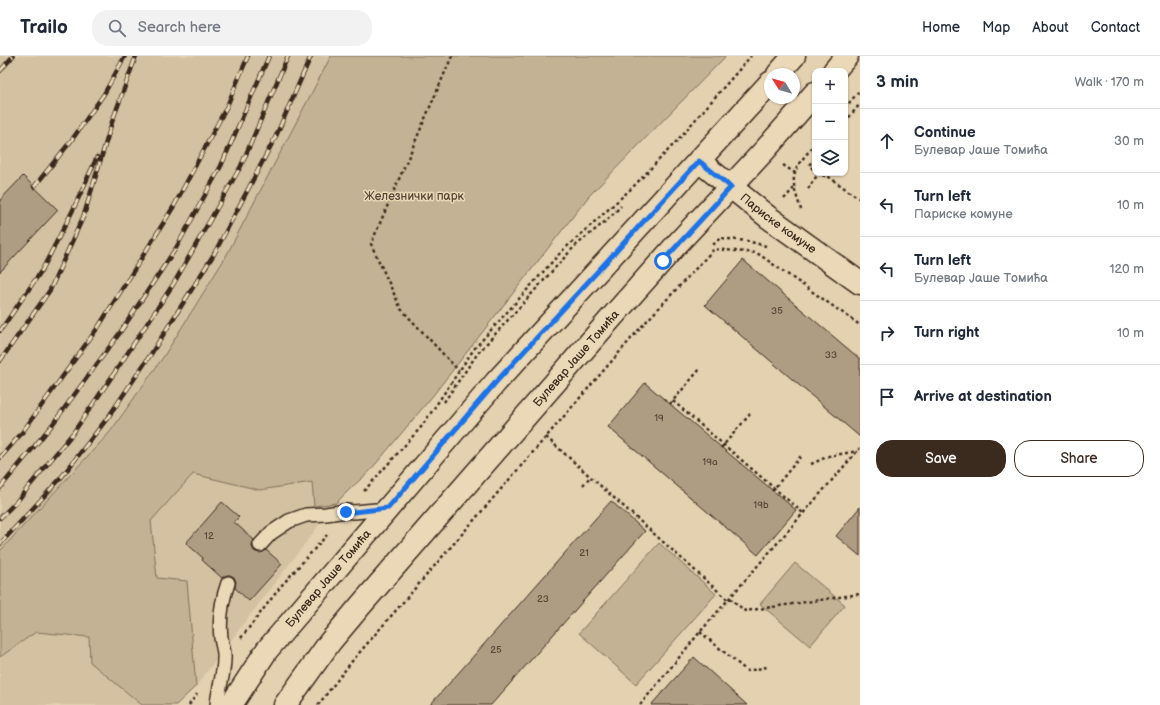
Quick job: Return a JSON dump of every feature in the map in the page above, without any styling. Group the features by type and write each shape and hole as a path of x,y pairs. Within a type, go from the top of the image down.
{"main road":[{"path":"783,68 794,56"},
{"path":"837,68 847,56"},
{"name":"Булевар Јаше Томића","path":"230,705 267,650 496,382 764,90"},
{"name":"Булевар Јаше Томића","path":"284,705 330,642 361,605 620,308 812,96"},
{"name":"Париске комуне","path":"699,161 768,217 860,283"}],"lane":[{"path":"260,545 288,521 306,515 388,508"},
{"path":"217,705 224,670 225,658 221,637 221,624 224,596 228,583"}],"path":[{"path":"452,56 371,244 401,309 459,371"},
{"path":"359,496 422,426 474,349 561,252 632,188 675,143 751,56"},
{"path":"848,104 860,90"},
{"path":"848,118 860,104"},
{"path":"802,211 794,188 794,173 812,148"},
{"path":"783,165 794,173"},
{"path":"808,189 815,176"},
{"path":"826,176 860,200"},
{"path":"782,201 794,188"},
{"path":"710,246 720,238 747,241 768,247"},
{"path":"318,705 353,660 643,325 714,249 757,253 860,325"},
{"path":"670,404 700,369"},
{"path":"673,401 722,446 803,513"},
{"path":"722,446 751,413"},
{"path":"546,437 729,599 745,611 860,594"},
{"path":"811,464 829,456 859,450"},
{"path":"640,705 700,632 859,450"},
{"path":"773,489 801,456"},
{"path":"583,485 590,476"},
{"path":"241,638 282,586 329,533"},
{"path":"700,632 746,671 767,667"}],"shaded area":[{"path":"0,56 331,56 225,258 164,356 110,432 0,551"},
{"path":"193,474 260,490 313,482 314,506 336,503 196,686 187,581 157,578 150,521"},
{"path":"36,632 89,637 90,662 142,705 0,705 0,657"}],"green space":[{"name":"Железнички парк","path":"331,56 726,56 589,196 431,398 369,472 336,503 314,506 312,482 260,490 193,474 151,521 157,578 187,581 196,686 176,705 142,705 90,662 89,637 36,632 0,657 0,551 110,432 164,356 225,258"},
{"path":"659,543 716,594 636,684 579,633"},
{"path":"795,563 845,605 810,646 760,604"}],"building":[{"path":"23,176 58,210 0,272 0,200"},
{"path":"743,260 860,359 860,437 705,305"},
{"path":"645,383 796,510 758,555 608,427"},
{"path":"611,501 645,531 491,705 430,705"},
{"path":"222,502 239,517 234,522 254,540 252,547 254,551 259,553 266,550 282,564 249,601 235,588 236,582 234,577 227,575 222,578 186,543"},
{"path":"860,507 860,556 836,536"},
{"path":"694,657 747,705 651,705"}],"railway":[{"path":"0,71 13,56"},
{"path":"34,187 71,141 104,94 125,56"},
{"path":"0,361 50,290 84,215 112,122 136,56"},
{"path":"0,458 21,434 99,326 174,206 227,106 248,56"},
{"path":"0,488 52,425 119,334 176,248 221,166 269,56"},
{"path":"0,518 17,501 73,433 174,283 241,166 288,56"},
{"path":"0,544 60,479 109,416 151,354 214,254 276,136 311,56"},
{"path":"0,331 42,270 73,210 97,157"}],"route":[{"path":"346,512 388,508 496,382 699,161 731,187 663,261"}]}
